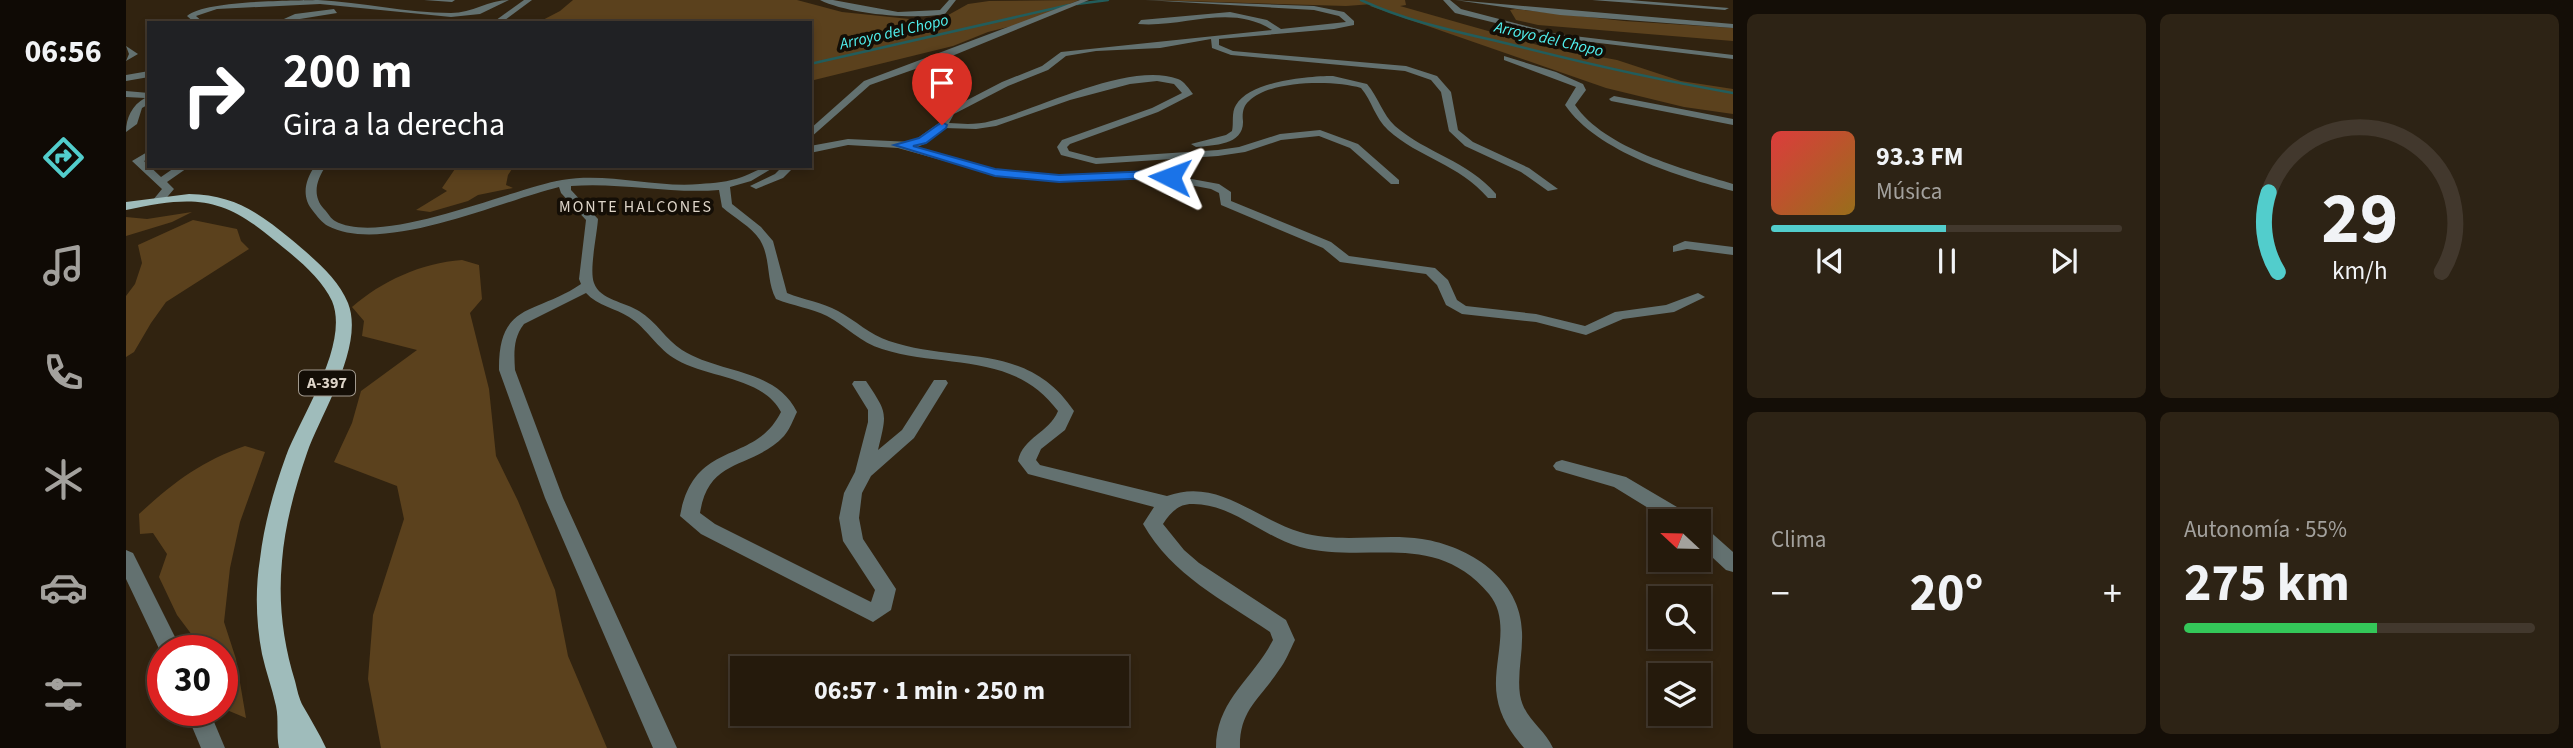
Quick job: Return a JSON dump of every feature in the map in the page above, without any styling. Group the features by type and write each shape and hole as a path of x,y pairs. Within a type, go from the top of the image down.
{"main road":[{"name":"A-397","path":"126,205 159,191 225,202 243,208 328,281 341,302 344,332 332,371 306,429 283,493 268,590 271,639 290,710 289,735 293,748"},
{"name":"A-397","path":"290,710 302,726 312,748"}],"street":[{"path":"427,0 452,0"},
{"path":"197,21 191,16 217,7 323,1 370,9 452,15 477,12 506,0"},
{"path":"499,21 529,0"},
{"path":"823,0 914,15 942,12 953,0"},
{"path":"812,133 867,83 880,76 949,54 1086,0"},
{"path":"812,149 823,144 839,142 899,145 923,141 942,125 951,112 973,99 1045,68 1064,54 1096,49 1145,48 1215,37 1334,27 1351,23 1341,14 1314,8 1148,0"},
{"path":"1446,0 1451,8 1458,11 1547,34 1733,57"},
{"path":"1458,0 1560,13 1733,26"},
{"path":"1595,0 1724,3 1733,14"},
{"path":"287,21 318,13 370,9"},
{"path":"1141,22 1196,16 1226,16 1262,21 1279,31"},
{"path":"1215,37 1215,46 1231,53 1396,68 1434,78 1446,92 1454,131 1469,144 1525,170 1552,189"},
{"path":"128,54 147,54"},
{"path":"1507,58 1580,86 1581,90 1570,105 1573,114 1600,136 1667,166 1733,188"},
{"path":"126,78 147,74"},
{"path":"942,125 971,128 994,124 1121,82 1143,78 1172,79 1188,90 1188,94 1155,110 1066,142 1062,147 1065,153 1096,161 1231,152 1280,137 1320,133 1354,146 1395,183"},
{"path":"1147,158 1168,147 1224,141 1234,136 1240,128 1238,109 1252,93 1312,80 1334,79 1364,86 1385,123 1468,172 1483,184 1492,196"},
{"path":"126,94 147,98"},
{"path":"126,129 132,124 138,106 147,99"},
{"path":"1614,99 1733,122"},
{"path":"899,145 995,172 1059,178 1153,175 1215,186 1225,192 1225,203 1327,245 1345,259 1362,264 1406,266 1430,271 1443,283 1451,302 1462,310 1536,318 1586,331 1620,316 1669,309 1698,297"},
{"path":"147,155 137,161 159,191 183,168"},
{"path":"320,168 310,186 313,204 321,218 342,228 361,231 422,224 481,208 534,188 565,183 724,191 769,180 787,168"},
{"path":"724,191 768,168"},
{"path":"565,183 565,191 592,219 592,292"},
{"path":"724,191 726,205 758,230 769,246 774,283 781,296 827,311 885,345 916,353 992,363 1036,379 1058,397 1066,411 1059,427 1037,442 1027,453 1027,461 1034,470 1166,503"},
{"path":"1678,249 1685,245 1733,251"},
{"path":"665,748 554,498 507,370 505,350 510,334 522,317 539,308 592,292 631,312 652,327 668,346 680,355 704,367 776,393 785,402 789,412 777,434 719,464 703,478 691,497 690,516 708,529 873,613 884,604 886,589 853,541 849,518 853,493 864,472 876,422 876,410 860,384"},
{"path":"864,472 908,434 940,383"},
{"path":"1562,466 1620,482 1665,509"},
{"path":"1228,748 1227,737 1240,699 1272,663 1284,640 1278,626 1199,574 1162,542 1153,524 1166,503 1178,498 1197,497 1224,504 1271,529 1302,540 1328,544 1418,546 1441,550 1473,567 1499,592 1510,610 1508,674 1511,710 1530,738 1541,748"},
{"path":"1712,545 1733,564"},
{"path":"126,558 163,635"},
{"path":"204,726 214,748"}],"shaded area":[{"path":"573,0 797,0 842,12 919,20 943,18 968,4 989,1 1079,0 1024,23 988,32 953,46 812,81 812,21 541,21 560,11"},
{"path":"1154,0 1405,0 1406,5 1400,6 1541,46 1617,60 1681,81 1733,89 1733,114 1684,107 1606,88 1370,6 1373,4 1346,6"},
{"path":"1510,10 1624,21 1733,28 1733,41 1538,25 1516,20"},
{"path":"456,168 513,168 506,185 513,188 478,195 468,201 430,212 416,210 447,191 442,188"},
{"path":"192,212 172,222 126,236 126,217 147,219"},
{"path":"193,220 237,229 241,241 249,249 166,302 134,352 126,357 126,296 135,284 142,263 138,245"},
{"path":"462,260 479,265 482,299 470,313 489,389 496,456 555,590 568,656 607,748 381,748 368,679 373,615 404,519 397,486 334,462 352,423 361,391 417,350 362,336 364,321 352,307 389,281 417,269"},
{"path":"245,446 265,452 240,522 230,568 224,622 228,635 192,635 177,615 159,577 167,554 153,533 140,534 139,514 188,474"},
{"path":"238,671 246,718 238,715"}],"waterway":[{"name":"Arroyo del Chopo","path":"1077,4 1108,0"},
{"name":"Arroyo del Chopo","path":"1361,0 1453,31 1621,71 1733,93"},
{"name":"Arroyo del Chopo","path":"812,64 1069,5"}],"district":[{"name":"MONTE HALCONES","path":"636,207"}],"route":[{"path":"942,125 923,141 913,145 899,145 985,171 1059,178 1153,175 1170,177"}]}
